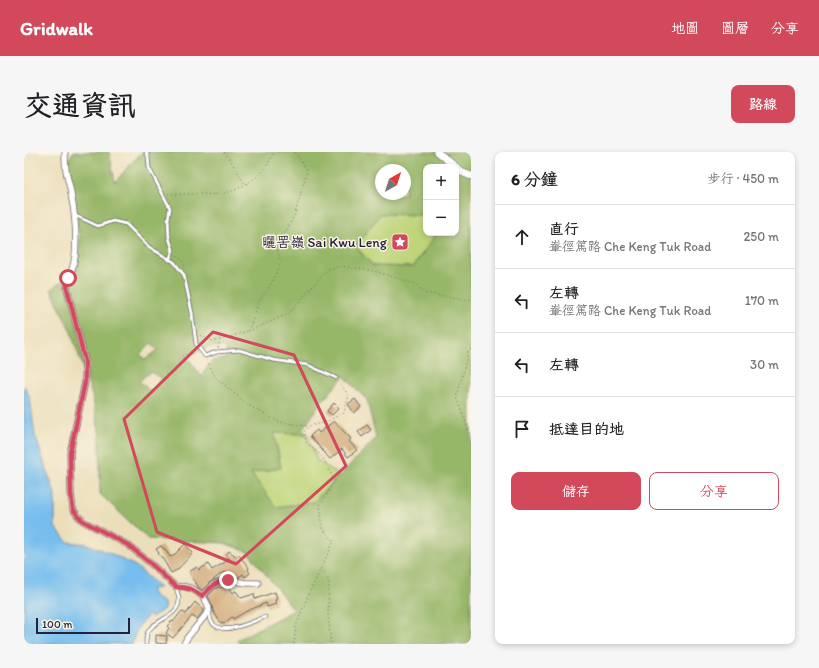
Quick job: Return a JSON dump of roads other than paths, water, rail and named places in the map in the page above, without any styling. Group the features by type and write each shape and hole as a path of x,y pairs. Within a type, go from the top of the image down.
{"street":[{"path":"65,152 66,170 74,215 75,255 74,264 68,278 67,288 85,361 85,382 70,453 73,509 83,521 128,545 176,587 192,589 202,596 208,604 209,612 187,638 184,644"},
{"path":"437,152 452,164"},
{"path":"459,170 471,176"},
{"path":"202,596 213,585 224,580 246,584 258,583"}],"lane":[{"path":"146,152 148,156 149,168 170,208 168,219 169,238 173,250 169,260"},
{"path":"74,215 98,226 113,221 126,224 149,247 174,262 184,275 192,313 196,344 205,356 216,352 238,350 273,360 308,365 336,378"},
{"path":"146,644 147,634 152,627 176,609 179,600 176,587"},
{"path":"209,612 212,622 217,627 223,629 230,629 265,617"}],"water":[{"path":"24,386 30,398 35,436 55,494 55,527 67,542 87,544 112,554 137,567 160,588 151,589 154,596 165,604 164,609 153,617 149,615 142,622 136,631 132,644 24,644"}],"place":[{"name":"曬罟嶺 Sai Kwu Leng","path":"400,242"}]}
